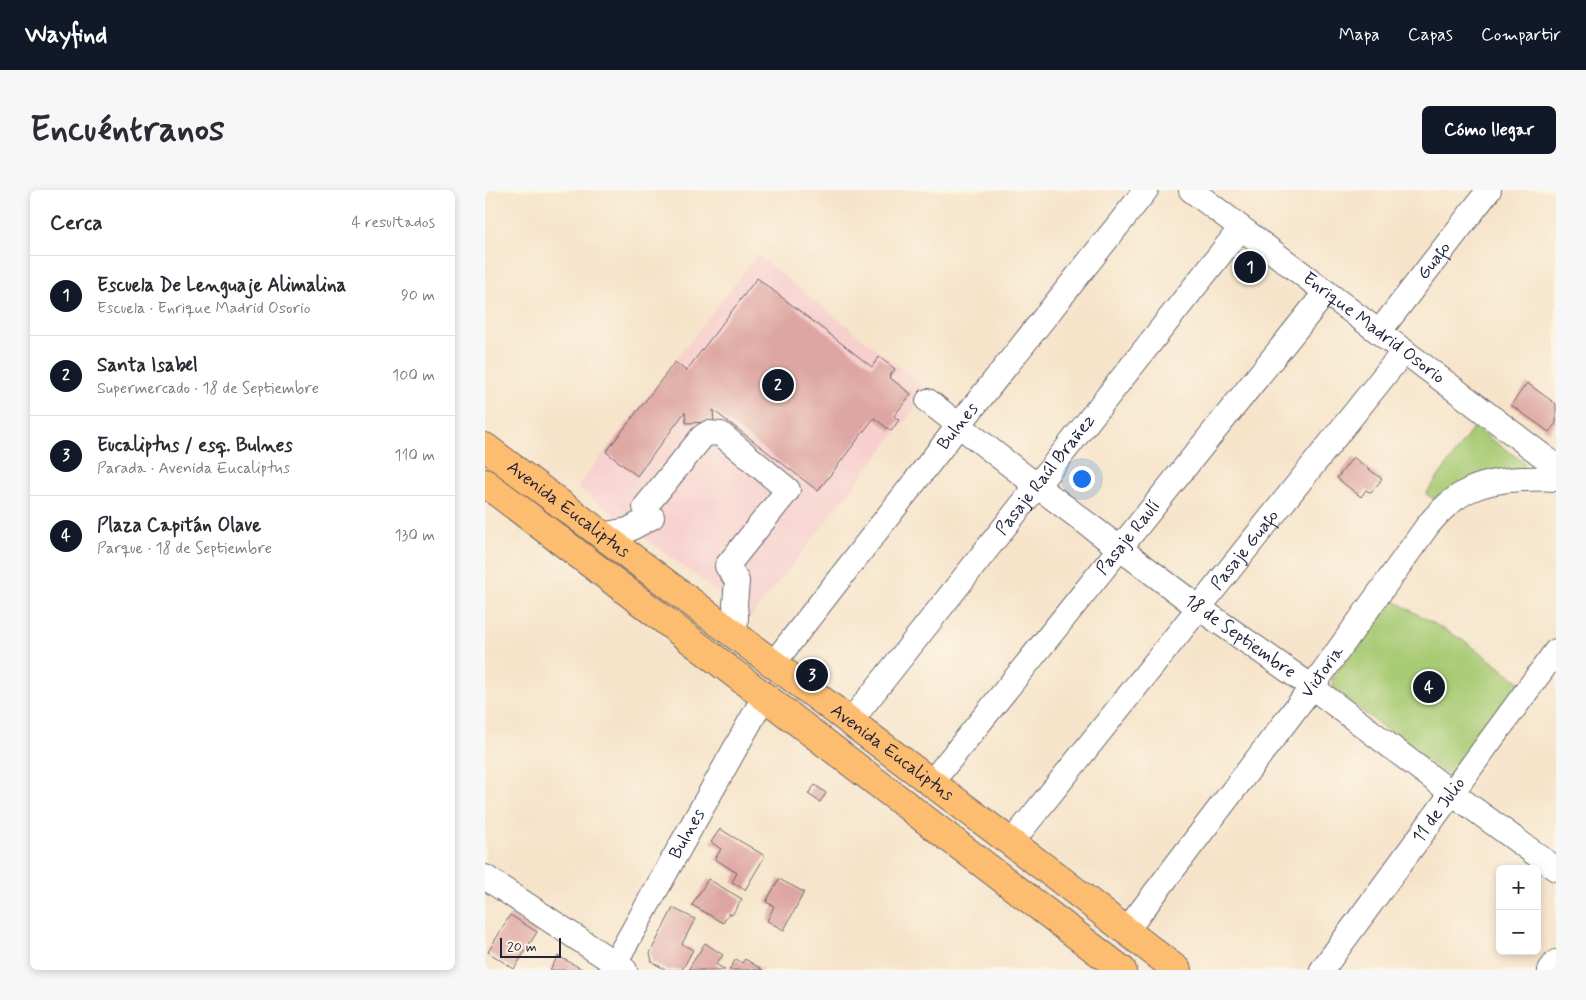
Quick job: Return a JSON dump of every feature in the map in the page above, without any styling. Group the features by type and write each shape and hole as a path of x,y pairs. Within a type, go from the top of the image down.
{"main road":[{"name":"Avenida Eucaliptus","path":"485,447 1177,970"},
{"name":"Avenida Eucaliptus","path":"485,483 1037,905 1112,967"},
{"path":"1037,905 1044,902 1050,896 1055,888 1057,878"}],"street":[{"name":"Bulnes","path":"773,664 1146,190"},
{"name":"Guafo","path":"1379,332 1489,190"},
{"name":"Enrique Madrid Osorio","path":"1200,193 1241,228 1554,462"},
{"name":"Pasaje Raúl Brañez","path":"851,722 1241,228"},
{"name":"Pasaje Raulí","path":"931,783 1326,292"},
{"name":"Pasaje Guafo","path":"1011,843 1404,351"},
{"name":"18 de Septiembre","path":"927,401 1199,608 1312,687 1556,869"},
{"path":"601,535 628,530 652,517 645,507 702,437 708,432 721,434 789,490 727,566 737,581 735,635"},
{"name":"Victoria","path":"1126,931 1312,687 1428,525 1443,508 1456,497 1486,484 1554,462"},
{"name":"11 de Julio","path":"1322,970 1556,651"},
{"name":"Bulnes","path":"617,968 764,697"},
{"path":"485,877 617,968"},
{"path":"1550,970 1556,962"}],"shaded area":[{"path":"757,255 929,390 750,619 708,585 577,487"}],"green space":[{"path":"1474,427 1522,461 1525,464 1523,468 1435,500 1426,494"},
{"path":"1389,598 1466,642 1525,686 1451,775 1443,772 1334,690 1332,679"}],"building":[{"path":"757,278 872,367 879,357 895,369 889,377 911,394 894,416 899,420 891,431 874,418 818,491 713,410 714,422 686,423 685,412 637,476 606,452 675,362 686,371"},
{"path":"1527,383 1556,404 1556,423 1549,432 1511,405"},
{"path":"1353,457 1382,479 1371,493 1366,490 1361,497 1337,478"},
{"path":"815,785 826,793 820,802 808,794"},
{"path":"720,829 765,856 745,890 732,882 737,873 715,859 721,849 711,842"},
{"path":"708,879 742,899 732,915 729,913 723,923 692,905"},
{"path":"779,879 804,892 784,930 767,921 774,906 766,902"},
{"path":"673,908 695,919 682,944 693,950 682,970 666,970 652,962 650,953"},
{"path":"510,915 537,932 514,969 488,952"},
{"path":"705,943 723,955 716,964 725,970 692,970 689,968"},
{"path":"558,956 584,970 550,970"},
{"path":"736,959 742,963 745,959 763,970 729,970"}],"place":[{"name":"Escuela De Lenguaje Alimalina","path":"1250,267"},
{"name":"Santa Isabel","path":"778,385"},
{"name":"Eucaliptus / esq. Bulnes","path":"812,675"},
{"name":"Plaza Capitán Olave","path":"1429,687"}]}
